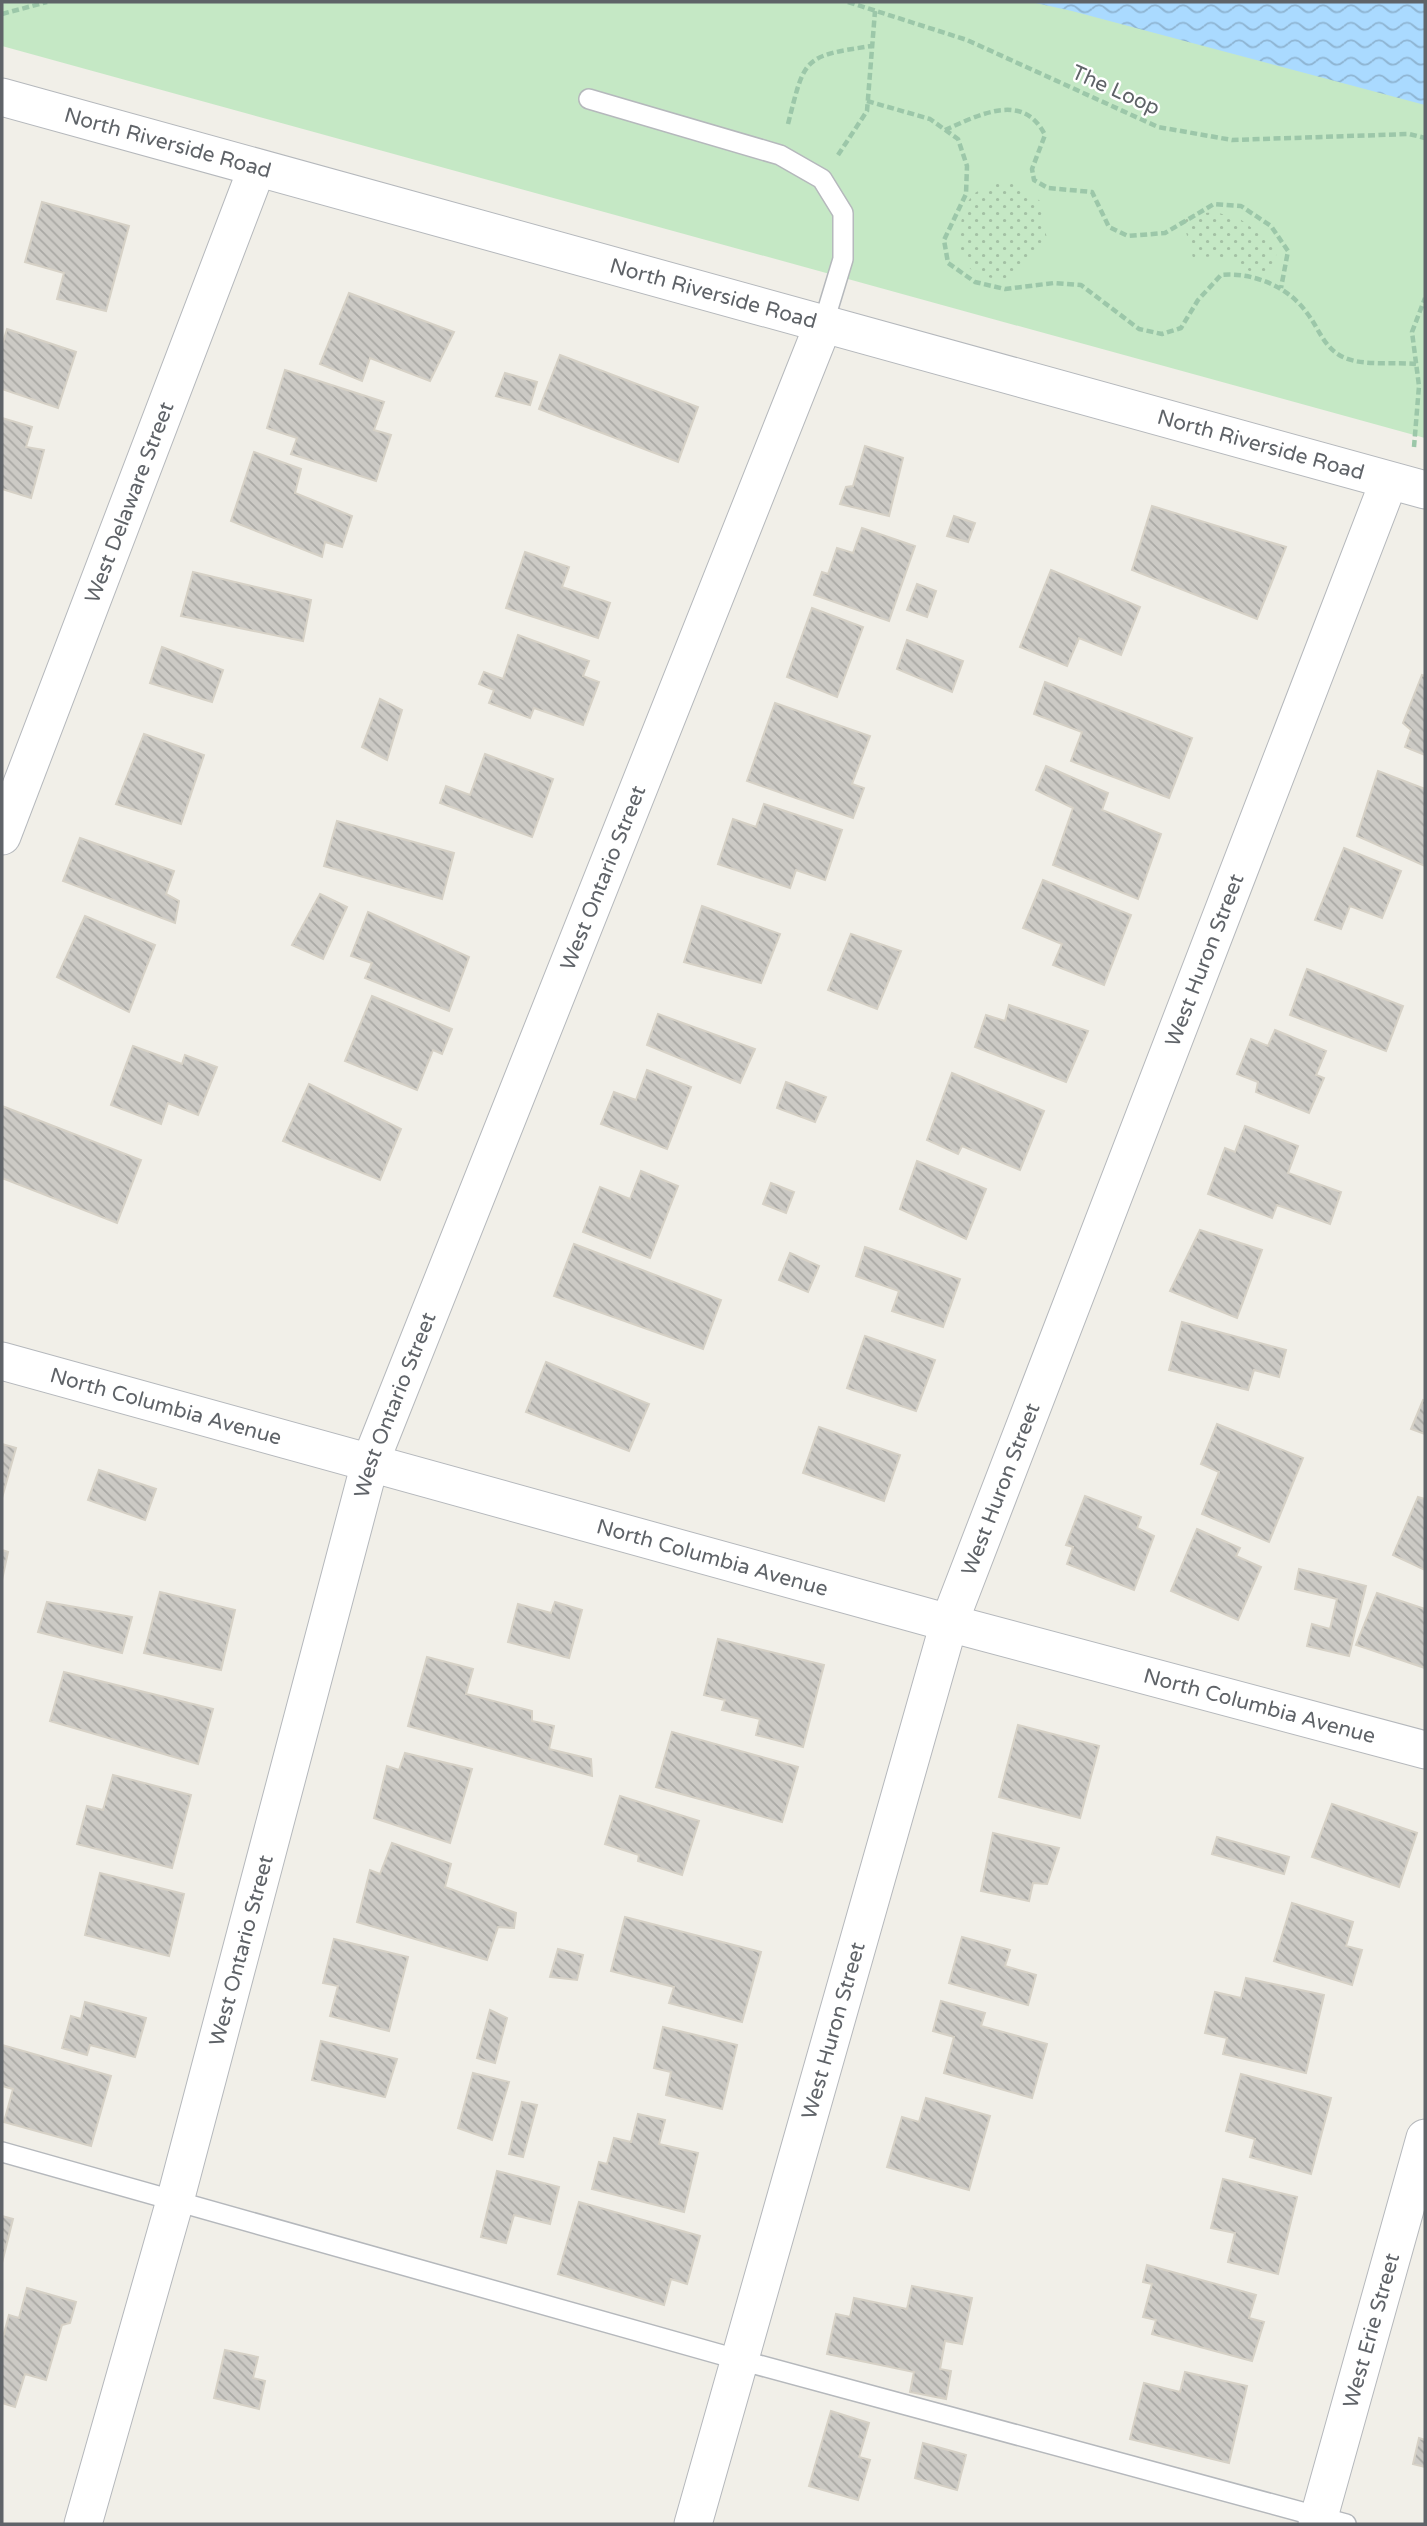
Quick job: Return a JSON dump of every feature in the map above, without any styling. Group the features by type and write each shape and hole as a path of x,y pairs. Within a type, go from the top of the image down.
{"street":[{"name":"North Riverside Road","path":"2,97 1408,486"},
{"name":"West Delaware Street","path":"2,836 257,168"},
{"name":"West Ontario Street","path":"83,2524 176,2201 370,1463 822,325"},
{"name":"West Huron Street","path":"693,2524 949,1623 1408,486"},
{"name":"North Columbia Avenue","path":"2,1361 949,1623 1425,1750"},
{"name":"West Erie Street","path":"1328,2522 1425,2138"}],"lane":[{"path":"589,99 780,155 822,179 842,213 843,259 822,325"},
{"path":"2,2152 1328,2522"}],"path":[{"path":"2,14 47,2"},
{"name":"The Loop","path":"848,2 967,40 1158,127 1232,140 1409,134 1425,138"},
{"path":"822,179 867,111 875,10"},
{"path":"780,155 801,74 808,62 838,51 873,46"},
{"path":"867,101 930,119 958,139 967,166 966,194 944,240 948,263 975,282 1005,289 1054,283 1081,285 1139,329 1162,334 1181,328 1198,300 1221,275 1240,273 1281,288 1306,311 1328,348 1347,359 1416,364"},
{"path":"945,130 990,110 1018,109 1039,124 1045,135 1032,169 1034,180 1048,188 1092,192 1110,227 1128,236 1165,233 1214,204 1241,206 1271,226 1288,251 1281,288"},
{"path":"1408,486 1419,386 1412,332 1425,299"}],"green space":[{"path":"2,2 1425,2 1425,438 2,46"},
{"path":"1011,179 1040,201 1048,245 1028,258 1012,278 980,275 967,265 961,246 960,234 966,205 979,190"},
{"path":"1215,212 1240,219 1277,247 1275,266 1264,276 1224,258 1193,258 1183,221 1195,214"}],"water":[{"path":"1031,2 1425,2 1425,105 1072,11"}],"building":[{"path":"42,202 129,226 106,311 57,299 64,273 25,262"},
{"path":"349,293 454,332 430,381 370,358 362,381 320,364"},
{"path":"7,329 76,352 58,408 2,389 2,346"},
{"path":"560,355 698,407 678,462 539,409"},
{"path":"285,370 384,402 374,430 391,435 376,481 291,454 297,438 267,428"},
{"path":"505,373 537,382 530,405 496,396"},
{"path":"2,418 32,427 26,447 44,450 31,498 2,489"},
{"path":"865,446 903,458 889,516 840,504 846,487 853,486"},
{"path":"254,452 301,469 295,493 352,516 342,547 325,542 322,557 231,521"},
{"path":"1152,506 1286,547 1257,619 1132,570"},
{"path":"954,516 975,523 968,542 947,536"},
{"path":"862,528 915,546 889,621 814,595 822,572 828,574 837,548 853,553"},
{"path":"525,552 569,567 562,587 610,603 598,638 506,608"},
{"path":"1051,570 1140,607 1121,655 1079,638 1067,666 1020,647"},
{"path":"193,572 311,600 303,641 181,616"},
{"path":"917,584 936,591 927,617 907,610"},
{"path":"812,608 863,627 837,697 787,677"},
{"path":"518,635 589,661 583,676 599,682 583,725 534,708 530,718 489,703 494,690 479,684 484,672 503,679"},
{"path":"907,640 963,661 952,692 897,669"},
{"path":"162,647 223,670 212,702 150,683"},
{"path":"1422,675 1425,676 1425,755 1405,747 1411,730 1403,723"},
{"path":"1045,682 1192,738 1169,798 1071,761 1082,732 1034,714"},
{"path":"380,699 402,710 387,760 362,747"},
{"path":"775,703 870,736 852,784 864,788 853,818 747,781"},
{"path":"144,734 204,755 181,824 116,804"},
{"path":"485,754 553,779 532,837 440,803 446,786 470,795"},
{"path":"1046,766 1108,793 1102,810 1161,834 1138,899 1053,865 1073,808 1036,790"},
{"path":"1378,771 1425,789 1425,866 1357,836"},
{"path":"764,804 842,830 825,880 796,870 790,888 718,864 733,819 756,827"},
{"path":"337,821 454,853 442,899 324,866"},
{"path":"80,838 174,871 166,894 179,901 175,923 63,881"},
{"path":"1344,848 1401,871 1382,918 1350,906 1341,929 1315,920"},
{"path":"1043,880 1131,915 1104,985 1053,965 1062,944 1023,928"},
{"path":"320,894 347,907 323,959 292,945"},
{"path":"702,906 780,934 761,983 684,962"},
{"path":"368,912 469,957 449,1011 365,978 372,963 351,956"},
{"path":"85,916 155,945 129,1012 57,977"},
{"path":"851,934 901,951 877,1009 828,990"},
{"path":"1307,969 1403,1006 1386,1051 1290,1015"},
{"path":"372,996 452,1029 442,1054 433,1050 417,1090 345,1061"},
{"path":"1009,1005 1088,1031 1066,1082 975,1047 986,1015 1005,1021"},
{"path":"658,1014 755,1049 740,1083 647,1045"},
{"path":"1275,1030 1326,1051 1316,1075 1324,1078 1309,1113 1256,1092 1258,1082 1237,1074 1251,1039 1268,1046"},
{"path":"133,1046 182,1064 185,1055 217,1067 198,1115 168,1103 161,1124 111,1105"},
{"path":"647,1070 691,1087 667,1149 601,1124 614,1092 636,1100"},
{"path":"952,1073 1044,1111 1020,1170 962,1146 958,1154 927,1140"},
{"path":"786,1082 826,1097 815,1122 777,1108"},
{"path":"309,1084 401,1129 380,1180 283,1141"},
{"path":"2,1106 141,1160 117,1223 2,1178"},
{"path":"1245,1126 1298,1146 1288,1173 1341,1192 1330,1224 1277,1205 1272,1218 1208,1194 1225,1148 1235,1152"},
{"path":"917,1161 986,1189 966,1239 900,1209"},
{"path":"641,1171 678,1186 650,1258 583,1232 600,1187 630,1199"},
{"path":"771,1183 794,1192 786,1213 763,1204"},
{"path":"1200,1230 1262,1250 1237,1318 1170,1291"},
{"path":"574,1244 721,1300 703,1349 554,1296"},
{"path":"865,1247 960,1279 943,1327 892,1311 899,1291 856,1276"},
{"path":"790,1253 819,1266 808,1292 779,1280"},
{"path":"1182,1322 1286,1350 1279,1377 1254,1370 1248,1390 1169,1370"},
{"path":"865,1336 935,1360 916,1411 847,1388"},
{"path":"546,1362 649,1404 629,1451 526,1412"},
{"path":"1423,1400 1425,1401 1425,1434 1411,1429"},
{"path":"1217,1424 1303,1458 1269,1542 1202,1514 1219,1472 1201,1464"},
{"path":"819,1427 900,1455 884,1501 803,1473"},
{"path":"2,1444 16,1448 2,1498"},
{"path":"99,1470 156,1489 145,1520 88,1500"},
{"path":"1085,1496 1141,1517 1137,1528 1154,1536 1134,1590 1067,1564 1073,1547 1066,1545"},
{"path":"1418,1497 1425,1499 1425,1570 1393,1555"},
{"path":"1197,1529 1240,1548 1236,1556 1261,1567 1238,1620 1171,1591"},
{"path":"2,1550 8,1552 2,1580"},
{"path":"1299,1569 1366,1586 1349,1656 1307,1646 1312,1624 1330,1629 1337,1599 1295,1589"},
{"path":"160,1592 235,1610 221,1670 144,1653"},
{"path":"1377,1593 1425,1609 1425,1668 1356,1645"},
{"path":"47,1602 132,1617 122,1653 38,1632"},
{"path":"555,1602 582,1610 569,1658 508,1642 518,1604 551,1613"},
{"path":"718,1639 824,1665 803,1747 756,1735 760,1719 722,1710 725,1700 704,1695"},
{"path":"427,1657 473,1669 466,1694 532,1711 532,1721 554,1726 549,1749 591,1759 592,1776 408,1726"},
{"path":"64,1672 213,1709 198,1764 50,1721"},
{"path":"1018,1725 1099,1746 1080,1818 999,1797"},
{"path":"672,1732 798,1767 782,1822 656,1787"},
{"path":"405,1753 472,1769 450,1843 374,1818 387,1766 399,1770"},
{"path":"113,1775 191,1795 172,1868 77,1844 87,1806 103,1810"},
{"path":"620,1796 699,1821 682,1875 638,1861 639,1855 605,1844"},
{"path":"1332,1804 1417,1833 1399,1887 1312,1857"},
{"path":"993,1833 1059,1848 1047,1884 1033,1883 1029,1901 981,1891"},
{"path":"1217,1837 1289,1857 1284,1874 1212,1854"},
{"path":"392,1843 451,1864 445,1887 516,1913 514,1928 498,1927 487,1960 357,1922 370,1870 380,1874"},
{"path":"100,1873 184,1894 169,1956 85,1935"},
{"path":"1292,1903 1353,1922 1346,1946 1362,1950 1352,1985 1274,1961"},
{"path":"625,1917 761,1952 742,2022 669,2003 674,1987 611,1971"},
{"path":"962,1937 1010,1950 1005,1966 1036,1975 1028,2005 949,1983"},
{"path":"334,1939 408,1957 389,2031 330,2016 338,1986 323,1983"},
{"path":"558,1949 583,1955 577,1980 550,1977"},
{"path":"1246,1978 1324,1995 1306,2073 1223,2054 1227,2038 1205,2033 1215,1992 1241,1998"},
{"path":"941,2001 985,2013 981,2026 1047,2044 1032,2098 944,2073 954,2037 933,2031"},
{"path":"85,2002 146,2018 135,2057 90,2045 87,2055 62,2048 71,2016 81,2019"},
{"path":"490,2010 507,2018 495,2063 477,2058"},
{"path":"663,2027 737,2045 722,2109 666,2095 671,2072 654,2068"},
{"path":"321,2041 397,2059 385,2097 312,2080"},
{"path":"2,2045 111,2076 91,2146 4,2122 13,2089 2,2086"},
{"path":"473,2073 509,2082 492,2140 458,2128"},
{"path":"1241,2074 1331,2098 1311,2174 1250,2157 1255,2139 1226,2131"},
{"path":"926,2098 990,2116 969,2190 887,2167 902,2117 919,2122"},
{"path":"522,2102 537,2105 523,2157 509,2154"},
{"path":"638,2114 665,2120 659,2144 698,2153 684,2212 592,2189 599,2162 607,2164 614,2138 631,2142"},
{"path":"497,2171 559,2187 550,2224 514,2215 506,2243 481,2237"},
{"path":"1223,2179 1297,2197 1278,2274 1228,2262 1235,2233 1211,2228"},
{"path":"579,2202 700,2236 687,2284 671,2279 664,2305 558,2274"},
{"path":"2,2216 13,2219 2,2263"},
{"path":"1147,2265 1256,2295 1249,2318 1264,2322 1252,2361 1152,2334 1156,2320 1143,2317 1152,2284 1143,2282"},
{"path":"912,2286 972,2298 962,2344 945,2341 940,2369 951,2371 946,2399 910,2392 914,2372 827,2354 836,2314 850,2317 854,2298 907,2309"},
{"path":"27,2288 76,2302 70,2323 62,2325 46,2380 25,2374 15,2407 2,2403 2,2341 9,2315 19,2318"},
{"path":"225,2350 258,2357 253,2378 265,2381 259,2409 214,2398"},
{"path":"1185,2372 1247,2386 1229,2463 1130,2439 1144,2383 1180,2392"},
{"path":"831,2411 869,2423 859,2457 870,2460 858,2500 809,2486"},
{"path":"1419,2438 1425,2440 1425,2467 1413,2464"},
{"path":"923,2443 966,2455 957,2490 915,2478"}]}
